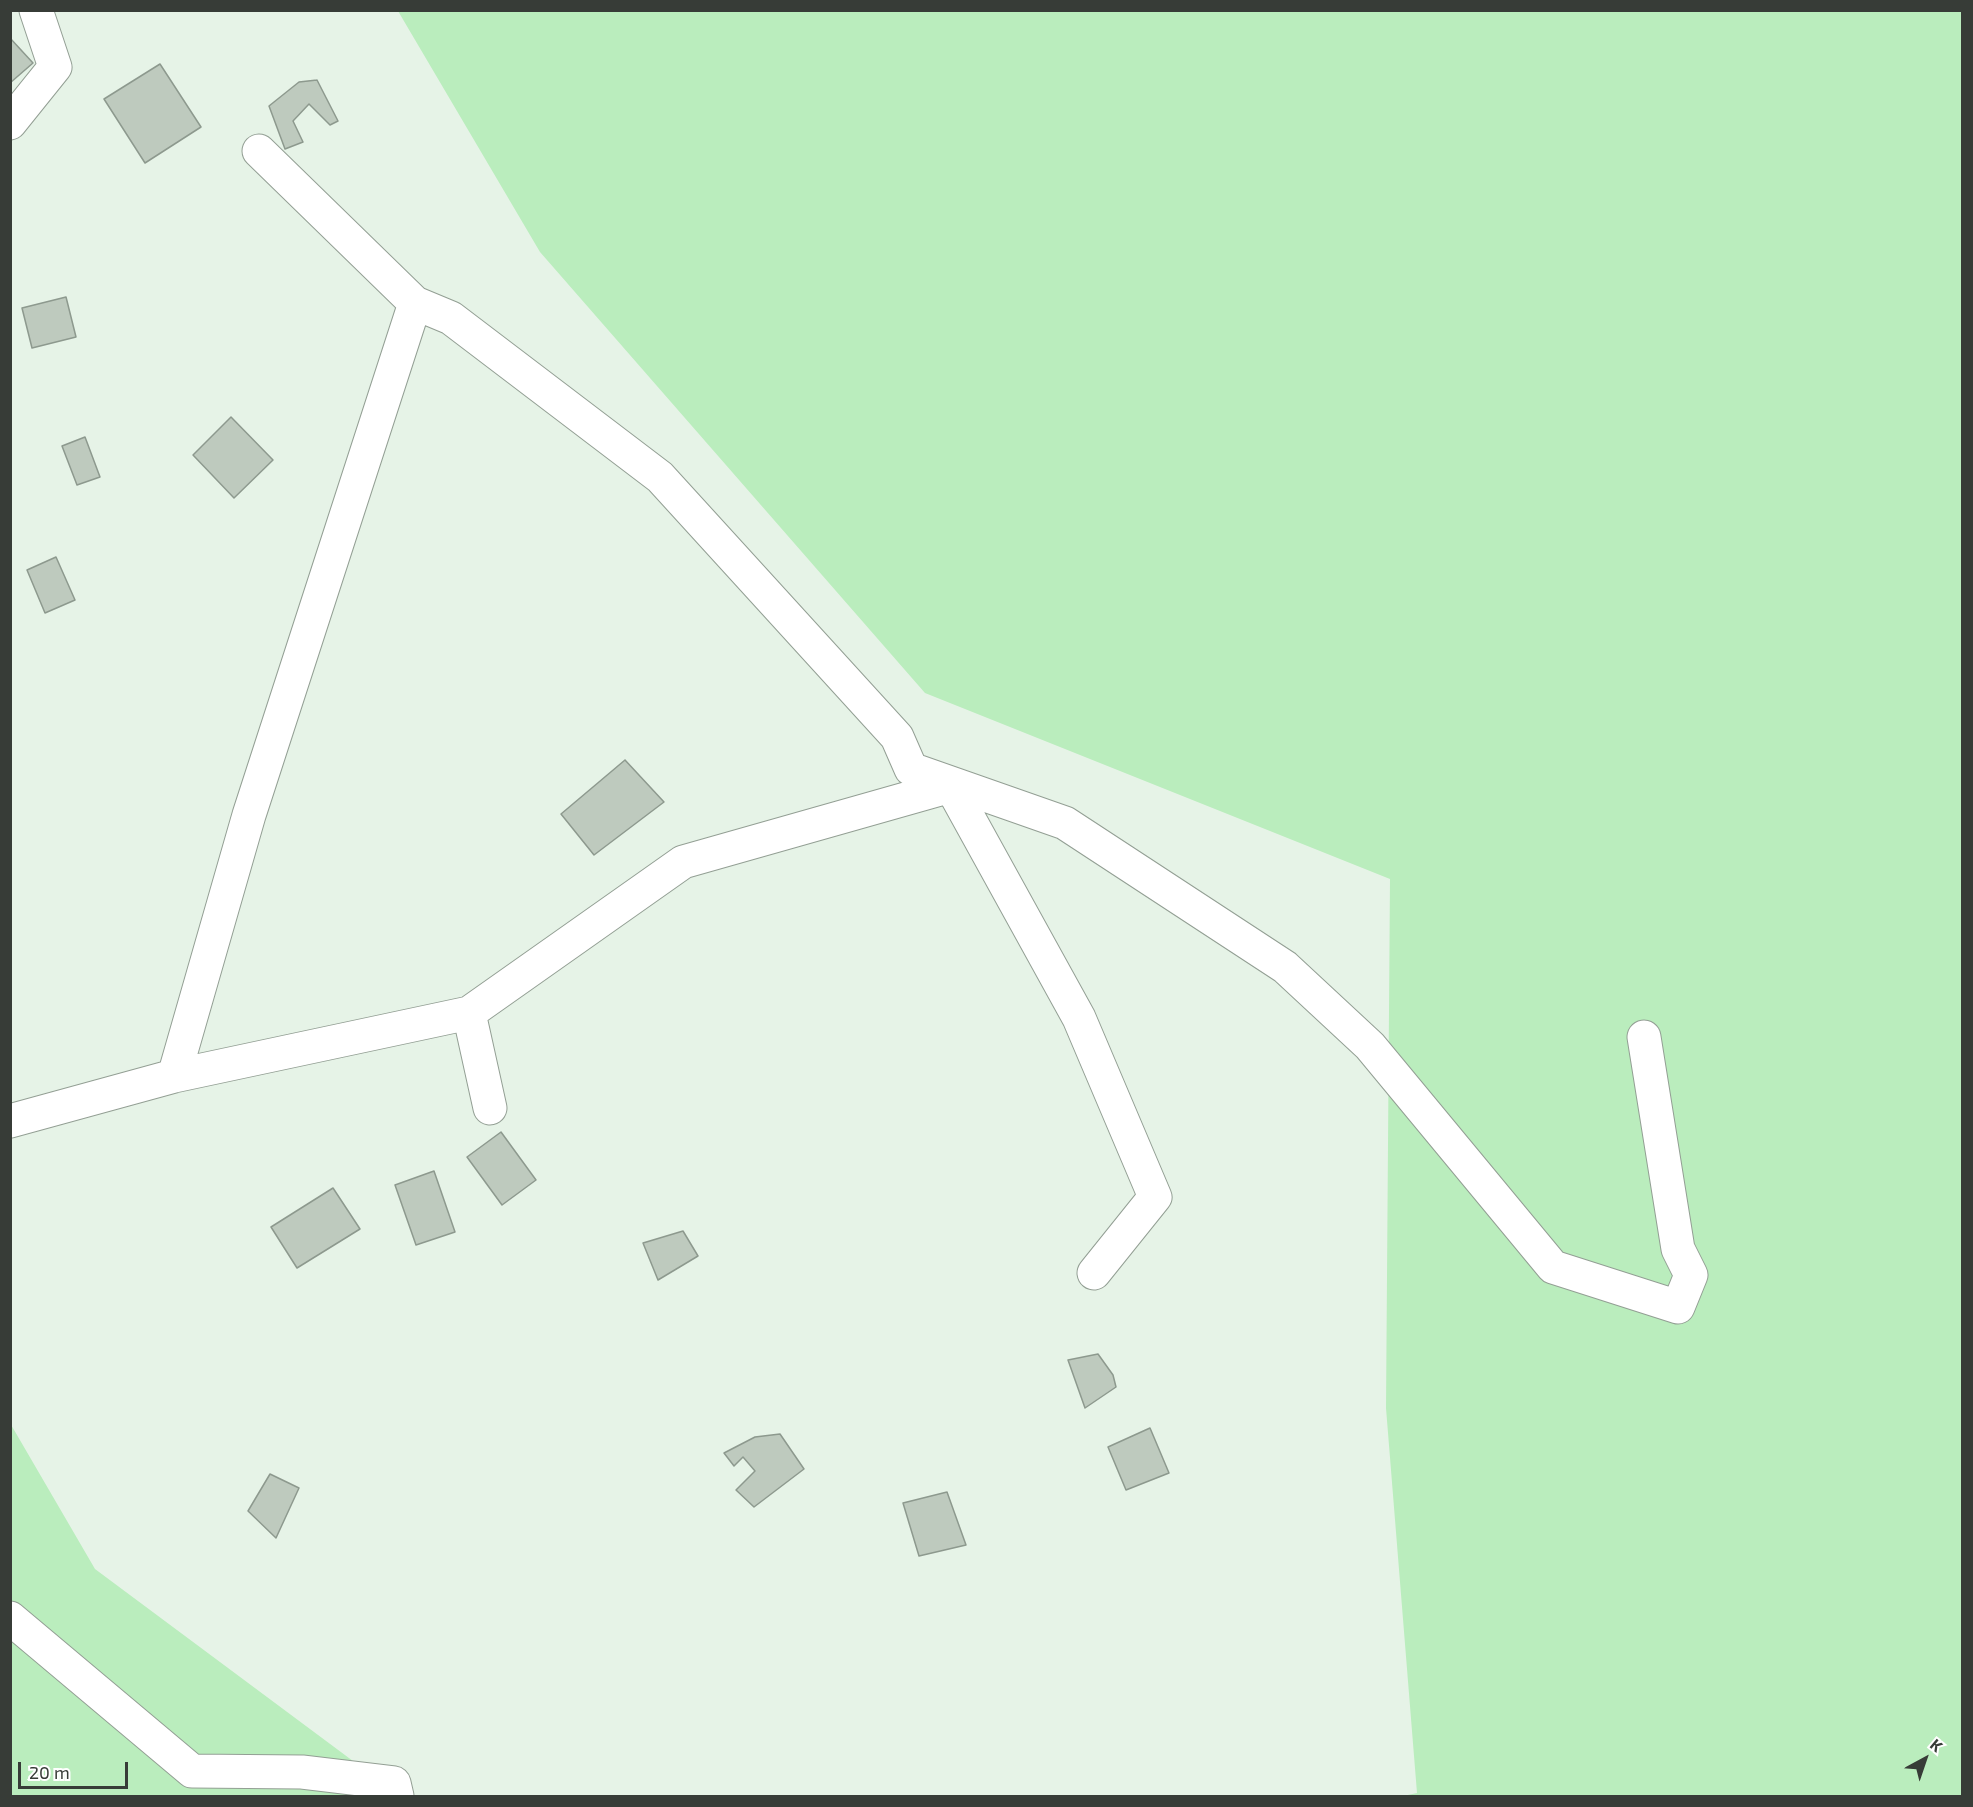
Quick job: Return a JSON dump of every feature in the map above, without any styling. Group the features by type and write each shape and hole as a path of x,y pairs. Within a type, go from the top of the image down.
{"street":[{"path":"10,123 55,67 36,10"},
{"path":"259,151 415,303 451,318 660,477 897,737 911,770 1065,823 1285,967 1370,1046 1553,1267 1678,1307 1691,1275 1678,1249 1644,1037"},
{"path":"174,1076 249,815 415,303"},
{"path":"10,1121 174,1076 469,1013 683,861 951,786 1079,1018 1155,1197 1094,1273"},
{"path":"469,1013 490,1108"},
{"path":"10,1618 192,1771 302,1772 394,1783 397,1797"}],"green space":[{"path":"398,11 1962,11 1962,1796 1403,1796 1417,1793 1386,1408 1390,879 925,693 540,252"},
{"path":"10,1423 95,1569 400,1796 11,1796"}],"building":[{"path":"10,38 33,63 10,83"},
{"path":"160,64 201,127 145,163 104,99"},
{"path":"317,80 338,121 330,125 309,104 293,121 303,142 285,149 269,106 299,82"},
{"path":"66,297 76,337 32,348 22,308"},
{"path":"231,417 273,460 234,498 193,455"},
{"path":"85,437 100,477 77,485 62,446"},
{"path":"56,557 75,600 45,613 27,570"},
{"path":"625,760 664,802 594,855 561,814"},
{"path":"501,1132 536,1180 502,1205 467,1157"},
{"path":"434,1171 455,1232 416,1245 395,1185"},
{"path":"333,1188 360,1229 297,1268 271,1227"},
{"path":"683,1231 698,1256 658,1280 643,1243"},
{"path":"1098,1354 1113,1375 1116,1387 1085,1408 1068,1360"},
{"path":"1150,1428 1169,1473 1126,1490 1108,1447"},
{"path":"780,1434 804,1469 754,1507 736,1490 755,1471 743,1457 734,1466 724,1453 755,1437"},
{"path":"270,1474 299,1488 276,1538 248,1511"},
{"path":"947,1492 966,1545 919,1556 903,1503"}]}
